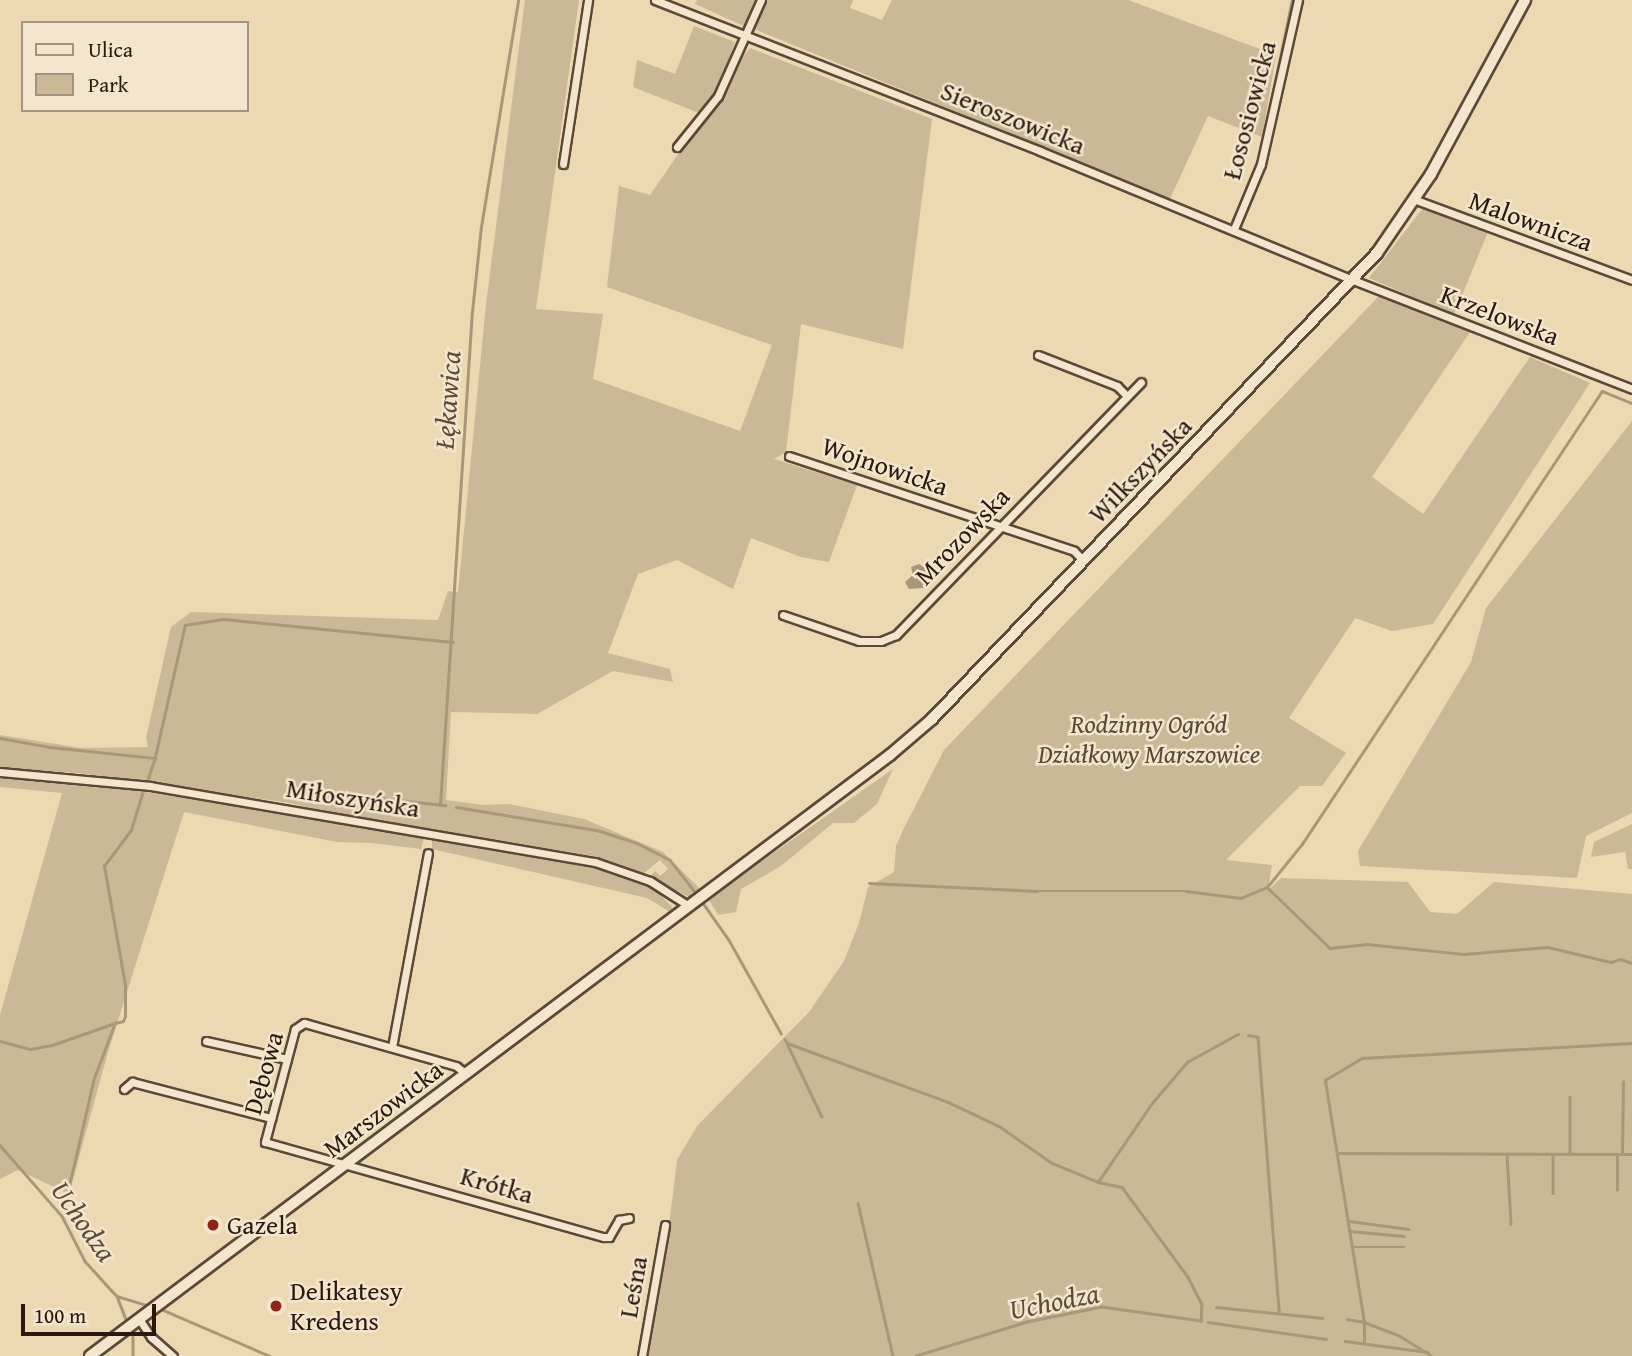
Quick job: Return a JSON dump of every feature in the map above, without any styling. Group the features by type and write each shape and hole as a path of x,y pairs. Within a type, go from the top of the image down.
{"street":[{"path":"563,164 588,0"},
{"name":"Sieroszowicka","path":"655,0 1234,229 1353,280"},
{"path":"677,147 718,96 761,0"},
{"name":"Łososiowicka","path":"1234,229 1261,164 1298,0"},
{"name":"Wilkszyńska","path":"702,896 890,755 933,719 1353,280 1416,200 1469,109 1525,0"},
{"name":"Malownicza","path":"1416,200 1632,280"},
{"name":"Krzelowska","path":"1353,280 1632,389"},
{"path":"1038,355 1117,386 1126,396"},
{"name":"Mrozowska","path":"783,615 859,641 889,639 1140,382"},
{"name":"Wojnowicka","path":"789,456 1074,551 1083,560"},
{"name":"Miłoszyńska","path":"0,772 149,786 431,831 595,862 650,881 689,906"},
{"path":"392,1047 428,853"},
{"name":"Marszowicka","path":"90,1356 702,896"},
{"name":"Dębowa","path":"344,1165 265,1142 295,1029 304,1023 456,1066 465,1073"},
{"path":"206,1041 287,1059"},
{"path":"124,1089 132,1082 271,1118"},
{"name":"Krótka","path":"344,1165 604,1237 609,1237 619,1220 629,1218"},
{"name":"Leśna","path":"642,1356 665,1224"},
{"path":"139,1319 150,1337 173,1356"}],"green space":[{"path":"525,0 579,0 536,309 603,314 593,379 740,431 772,345 607,287 619,186 650,195 681,150 728,91 739,62 750,48 932,119 903,349 801,324 786,452 774,459 857,485 829,562 801,557 751,538 733,589 677,560 638,574 608,653 670,669 673,682 613,671 537,714 451,712 446,800 483,805 509,804 584,819 663,852 701,890 689,897 650,877 655,871 660,876 668,869 660,860 643,874 593,856 336,814 290,803 79,773 0,768 0,735 81,748 148,747 146,738 171,627 191,612 438,620 448,591 458,592 486,304"},
{"path":"697,0 755,0 744,26 695,4"},
{"path":"767,0 853,0 850,8 882,20 892,0 1128,0 1276,55 1262,137 1208,116 1170,199 754,29"},
{"path":"694,26 735,42 716,92 699,113 633,87 637,60 675,74"},
{"path":"1423,208 1488,232 1454,315 1369,278"},
{"name":"Rodzinny Ogród Działkowy Marszowice","path":"1379,296 1470,332 1372,477 1423,514 1530,357 1590,383 1433,624 1392,631 1355,618 1289,718 1346,753 1322,786 1300,786 1226,860 1272,865 1268,890 1281,878 1408,882 1430,912 1457,914 1494,882 1632,894 1632,1356 647,1356 665,1259 677,1160 697,1126 809,1012 844,961 859,923 868,887 894,872 896,846 944,750"},
{"path":"1632,421 1632,813 1586,836 1577,878 1360,866 1358,851 1471,662 1486,608"},
{"path":"893,769 877,804 854,823 833,823 781,866 741,889 736,912 718,915 709,900 715,894"},
{"path":"0,777 115,787 425,836 421,849 337,842 184,812 108,1052 69,1194 18,1170 0,1179 0,1015 62,793 0,787"},
{"path":"1632,824 1632,869 1628,869 1625,852 1591,857 1594,842"},
{"path":"432,838 558,859 625,876 656,890 673,908 670,912 647,898 432,849"}],"shaded area":[{"path":"919,564 927,569 929,576 923,588 909,589 905,582 913,575 911,567"}],"waterway":[{"name":"Łękawica","path":"440,805 472,312 481,227 518,0"},
{"path":"1266,125 1292,0"},
{"path":"1267,887 1302,844 1602,391 1632,403"},
{"path":"148,778 185,625 224,619 453,642"},
{"path":"0,738 50,747 155,758"},
{"path":"334,793 445,805"},
{"path":"66,1199 94,1078 115,1023 123,1021 125,1016 125,985 104,866 131,830 142,794"},
{"path":"456,807 597,830 637,843 670,860 696,893"},
{"path":"869,883 1037,891 1186,891 1241,898 1267,887 1330,948 1367,944 1464,954 1548,947 1611,962 1620,959 1632,963"},
{"path":"703,903 729,940 781,1033"},
{"path":"0,1041 30,1049 52,1045 115,1023"},
{"path":"1098,1182 1152,1103 1187,1062 1238,1034"},
{"path":"1248,1035 1258,1037 1279,1312"},
{"path":"785,1039 822,1117"},
{"path":"787,1043 948,1102 999,1126 1052,1163 1098,1182 1122,1187 1188,1277 1202,1304 1201,1321 1102,1307 1027,1322 916,1356"},
{"path":"1364,1344 1364,1322 1325,1080 1362,1058 1632,1043"},
{"path":"1622,1154 1623,1082"},
{"path":"1570,1097 1570,1153"},
{"name":"Uchodza","path":"0,1145 62,1216 85,1261 111,1290 117,1296 146,1305"},
{"path":"1338,1153 1632,1154"},
{"path":"1507,1154 1511,1224"},
{"path":"1553,1155 1553,1193"},
{"path":"1617,1155 1617,1190"},
{"path":"858,1203 893,1356"},
{"path":"1349,1221 1408,1229"},
{"path":"1349,1231 1404,1236"},
{"path":"1352,1247 1404,1247"},
{"path":"117,1296 126,1319"},
{"path":"1216,1307 1322,1318"},
{"name":"Uchodza","path":"163,1310 270,1356"},
{"path":"1347,1319 1364,1322 1400,1336 1424,1351"},
{"name":"Uchodza","path":"1208,1322 1326,1339"},
{"path":"133,1333 133,1356"},
{"name":"Uchodza","path":"1345,1341 1427,1352 1431,1356"}],"place":[{"name":"Gazela","path":"213,1225"},
{"name":"Delikatesy Kredens","path":"276,1306"}]}
